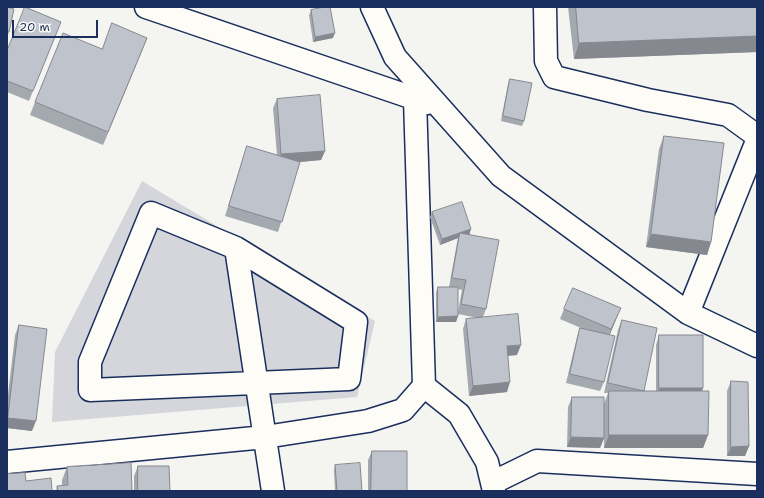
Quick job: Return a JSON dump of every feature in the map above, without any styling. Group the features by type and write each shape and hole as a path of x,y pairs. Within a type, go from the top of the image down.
{"street":[{"path":"146,7 439,106"},
{"path":"372,7 395,57 501,176 688,313 757,346"},
{"path":"545,7 546,61 554,77 648,100 728,115 757,136"},
{"path":"7,462 265,437 368,421 403,410 424,386 415,99"},
{"path":"688,313 757,141"},
{"path":"151,213 236,248 356,322 349,379 256,382 90,390 90,362 151,213"},
{"path":"236,248 273,491"},
{"path":"424,386 459,414 487,462 493,487 537,460 757,474"}],"shaded area":[{"path":"142,181 375,321 357,397 52,422 55,352"}],"building":[{"path":"7,7 14,9 9,32 7,31"},
{"path":"25,7 61,22 33,91 7,81 7,51"},
{"path":"330,7 335,33 315,37 311,10"},
{"path":"576,7 757,7 757,36 579,43"},
{"path":"112,23 147,38 108,132 35,102 63,33 102,49"},
{"path":"510,79 532,83 524,121 503,116"},
{"path":"320,95 325,151 281,154 277,99"},
{"path":"664,136 724,143 711,242 651,234"},
{"path":"247,146 300,162 282,222 229,206"},
{"path":"462,202 471,229 442,239 432,212"},
{"path":"460,233 499,240 486,309 461,304 466,280 452,278"},
{"path":"438,287 458,287 458,316 438,317"},
{"path":"573,288 621,308 611,329 564,309"},
{"path":"518,314 521,345 507,346 510,382 473,386 466,319"},
{"path":"622,320 657,328 644,391 608,383"},
{"path":"19,325 47,329 36,421 8,418"},
{"path":"580,328 615,336 604,382 570,374"},
{"path":"659,335 703,335 703,388 659,388"},
{"path":"731,381 748,382 749,446 731,447"},
{"path":"609,391 709,391 708,435 609,435"},
{"path":"572,397 604,397 604,438 571,437"},
{"path":"372,451 407,451 407,491 371,491"},
{"path":"131,463 132,491 58,491 57,486 68,485 67,467"},
{"path":"360,463 362,491 337,491 335,465"},
{"path":"138,466 169,466 170,491 138,491"},
{"path":"25,473 26,481 51,478 52,491 7,491 7,474"}]}
